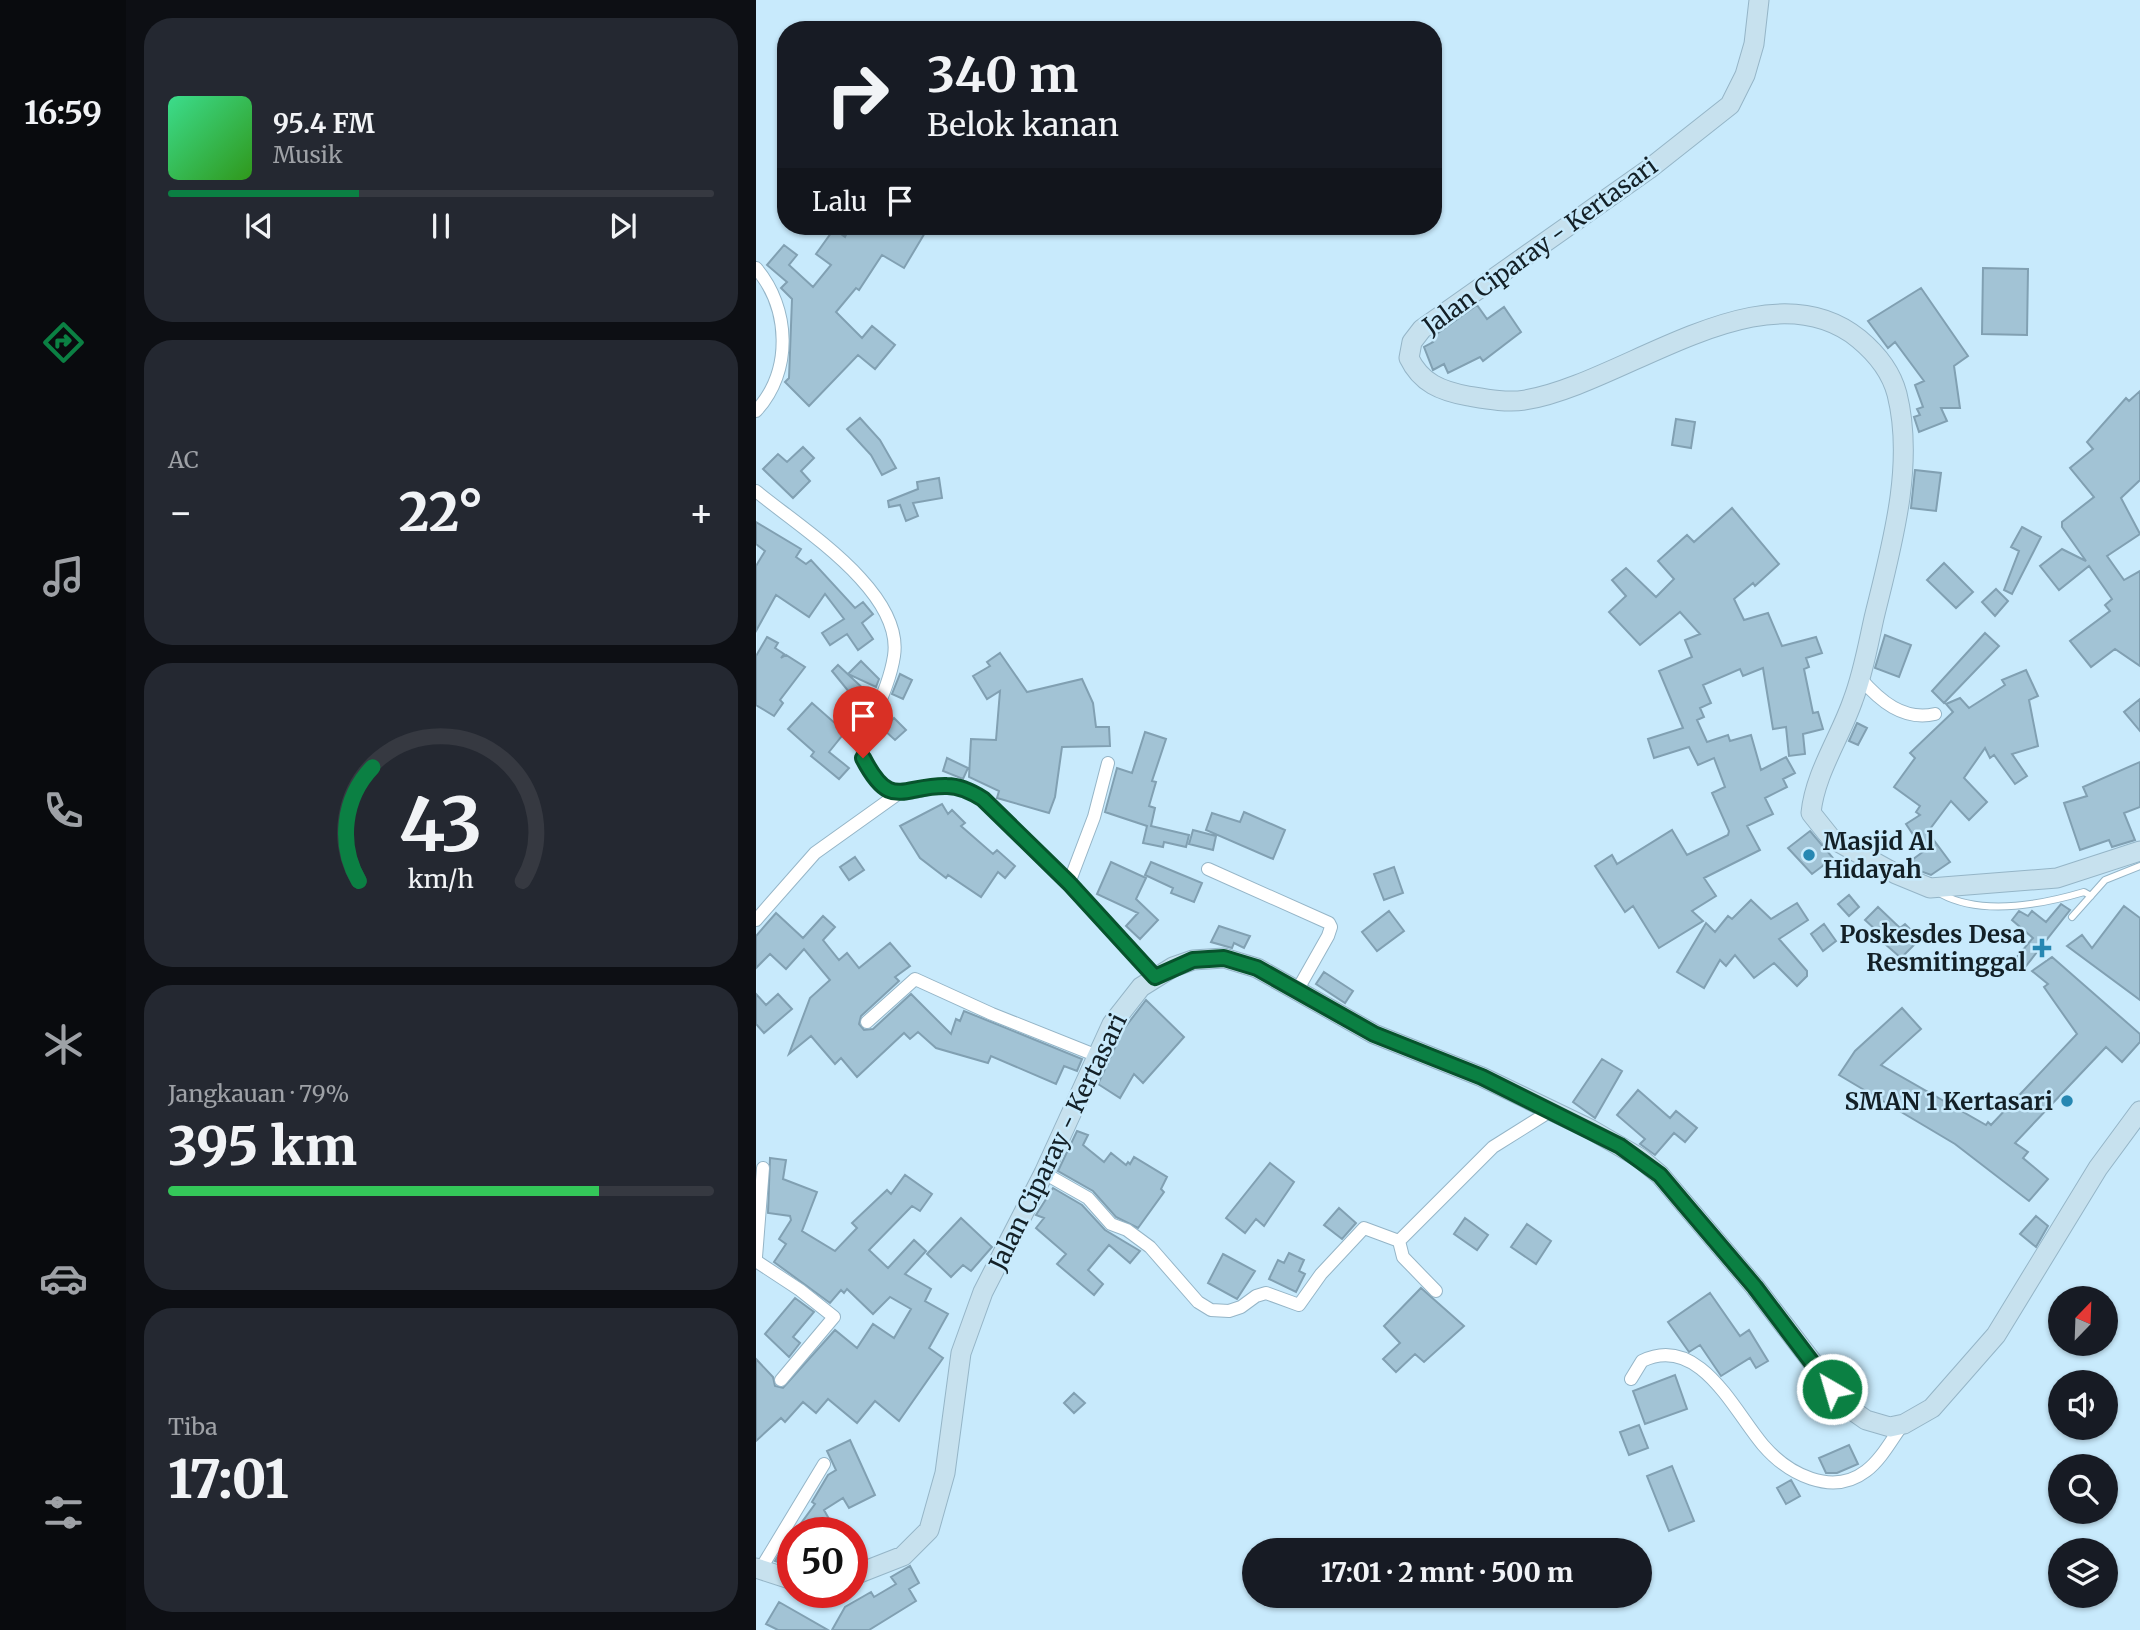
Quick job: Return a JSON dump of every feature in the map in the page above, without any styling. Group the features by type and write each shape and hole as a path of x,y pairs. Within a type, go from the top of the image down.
{"main road":[{"name":"Jalan Ciparay - Kertasari","path":"1759,0 1754,44 1745,75 1730,105 1649,169 1422,329 1412,342 1409,358 1421,377 1443,390 1482,398 1524,400 1576,386 1737,319 1776,313 1807,316 1857,337 1883,361 1896,392 1903,462 1900,496 1860,678 1841,733 1814,790 1811,813 1831,838 1896,874 1930,888 2057,878 2140,851"},
{"name":"Jalan Ciparay - Kertasari","path":"868,1570 903,1556 929,1530 945,1473 961,1353 967,1330 1044,1172 1095,1055 1122,1007 1155,977 1193,960 1224,958 1257,968 1374,1034 1482,1077 1620,1146 1660,1175 1755,1287 1854,1414 1891,1427 1903,1424"},
{"path":"1903,1424 1941,1399 1996,1335 2098,1168 2140,1111"},
{"path":"758,1569 777,1575"}],"street":[{"path":"756,268 778,304 784,331 776,374 766,400 756,411"},
{"path":"756,491 845,559 892,625 894,657 862,747 863,758 881,785 899,793"},
{"path":"1860,678 1878,698 1906,714 1919,717 1935,714"},
{"path":"1069,883 1094,817 1108,763"},
{"path":"756,920 815,853 899,793 947,786 969,791 983,799 1069,883 1155,977"},
{"path":"1208,869 1329,923 1331,927 1328,936 1298,989"},
{"path":"867,1022 915,979 992,1014 1095,1055"},
{"path":"1399,1241 1493,1147 1552,1110"},
{"path":"763,1168 756,1259 834,1317 781,1380"},
{"path":"1044,1172 1088,1198 1111,1224 1128,1230 1150,1247 1198,1301 1211,1310 1241,1307 1256,1296 1266,1293 1300,1305 1321,1274 1364,1228 1399,1241"},
{"path":"1399,1241 1403,1257 1436,1291"},
{"path":"1631,1379 1642,1361 1667,1355 1710,1374 1762,1444 1779,1461 1804,1476 1827,1484 1846,1483 1868,1469 1903,1424"},
{"path":"758,1569 824,1464"}],"lane":[{"path":"2072,918 2105,880 2140,866"},
{"path":"1930,888 1960,904 1982,907 2058,900 2084,892 2091,896"}],"building":[{"path":"830,235 924,235 904,268 882,255 859,290 856,288 836,312 862,338 872,326 895,345 875,369 858,355 809,406 785,382 789,378 792,299 781,288 787,282 767,265 784,245 797,255 789,265 813,287 831,265 816,254"},
{"path":"1983,268 2028,269 2027,335 1982,334"},
{"path":"1921,288 1968,356 1954,366 1960,408 1941,408 1947,421 1919,432 1914,417 1920,415 1917,409 1923,407 1915,385 1924,381 1895,342 1888,348 1868,321"},
{"path":"1477,305 1487,319 1504,307 1521,332 1483,361 1480,357 1448,373 1444,364 1433,370 1424,347 1433,342 1431,338"},
{"path":"2140,391 2140,480 2121,498 2140,534 2107,556 2124,580 2140,571 2140,666 2115,649 2091,667 2070,641 2110,611 2105,605 2112,599 2089,566 2059,590 2040,566 2062,549 2086,561 2062,527 2062,522 2094,497 2070,468 2093,449 2087,442 2126,398 2129,401"},
{"path":"860,418 880,440 896,468 882,475 871,455 847,429"},
{"path":"1676,419 1695,422 1691,448 1672,445"},
{"path":"803,447 814,458 801,471 810,481 793,498 763,469 778,454 787,462"},
{"path":"1915,470 1941,473 1936,511 1911,508"},
{"path":"939,478 942,498 913,503 918,516 906,521 900,505 889,507 888,501 918,489 917,482"},
{"path":"1732,508 1779,564 1755,586 1753,583 1734,599 1744,620 1768,613 1782,646 1816,637 1822,653 1806,658 1809,667 1804,669 1813,713 1818,712 1823,729 1803,734 1805,754 1789,756 1786,727 1773,729 1763,668 1743,676 1740,669 1703,685 1711,703 1700,708 1704,717 1697,720 1707,742 1728,735 1730,741 1751,735 1761,770 1786,757 1795,773 1783,779 1787,787 1765,798 1773,814 1747,826 1760,850 1704,878 1716,896 1692,911 1703,921 1659,948 1633,906 1625,912 1595,866 1612,855 1617,864 1672,830 1687,855 1728,835 1729,831 1712,793 1725,787 1714,758 1698,765 1689,747 1654,758 1648,739 1683,728 1659,671 1692,657 1685,640 1700,634 1680,612 1640,645 1609,612 1626,596 1612,580 1626,568 1656,597 1674,579 1658,561 1687,535 1694,542"},
{"path":"756,522 801,549 796,557 806,564 811,560 855,608 863,602 873,614 862,623 873,639 858,650 847,634 830,645 822,633 844,619 825,594 809,617 776,595 756,631 756,566 765,551 756,544"},
{"path":"2022,527 2041,537 2012,594 2004,590 2019,551 2011,547"},
{"path":"1944,563 1973,592 1956,608 1927,580"},
{"path":"1996,589 2008,601 1995,616 1982,602"},
{"path":"1985,633 1999,646 1944,703 1932,691"},
{"path":"1885,635 1911,645 1899,677 1875,668"},
{"path":"767,637 778,643 775,648 784,654 781,658 786,655 805,667 780,700 783,703 774,716 756,705 756,656"},
{"path":"1000,653 1027,692 1082,679 1093,703 1096,727 1109,727 1110,746 1062,747 1055,797 1049,813 997,798 999,791 969,777 971,739 996,740 1000,691 987,699 973,676 990,666 987,662"},
{"path":"861,661 879,679 876,687 848,674"},
{"path":"838,665 868,693 858,703 832,671"},
{"path":"2026,670 2038,696 2029,700 2038,746 2012,754 2027,776 2015,784 1994,755 1990,758 1985,748 1964,778 1987,802 1969,820 1951,801 1930,829 1933,833 1930,835 1950,862 1931,875 1920,871 1912,860 1924,851 1906,824 1920,815 1916,812 1920,806 1894,787 1915,758 1910,753 1953,712 1946,704 1960,698 1969,708 2005,685 2002,680"},
{"path":"900,674 912,680 903,699 892,694"},
{"path":"2140,699 2140,731 2124,712"},
{"path":"812,703 845,732 829,752 849,768 839,779 811,756 814,752 788,729"},
{"path":"850,710 862,721 850,735 838,723"},
{"path":"894,718 906,730 895,740 883,729"},
{"path":"1857,723 1867,728 1858,745 1849,741"},
{"path":"1145,732 1166,739 1152,781 1156,782 1149,806 1155,808 1151,826 1189,835 1186,847 1164,842 1163,847 1143,843 1147,826 1105,812 1117,768 1132,773"},
{"path":"947,758 968,768 963,779 943,771"},
{"path":"2140,762 2140,807 2124,813 2135,840 2112,847 2109,840 2080,850 2064,803 2087,796 2083,787"},
{"path":"942,804 948,814 952,810 965,823 961,826 993,854 997,850 1015,866 1005,878 998,872 981,897 948,875 946,878 920,858 900,826"},
{"path":"1244,812 1285,830 1273,859 1206,830 1212,813 1240,822"},
{"path":"1193,830 1216,836 1213,850 1189,844"},
{"name":"Masjid Al Hidayah","path":"1810,831 1833,858 1812,874 1788,848"},
{"path":"855,857 864,870 849,880 840,867"},
{"path":"1111,862 1146,878 1136,899 1158,920 1140,939 1126,926 1138,913 1097,894"},
{"path":"1151,862 1202,883 1194,902 1171,893 1173,888 1145,875"},
{"path":"1394,867 1403,893 1384,900 1374,874"},
{"path":"1849,895 1859,907 1849,916 1838,904"},
{"path":"1751,900 1771,919 1797,903 1808,920 1779,939 1807,971 1807,976 1797,986 1774,963 1754,978 1735,955 1726,966 1720,960 1704,988 1677,972 1706,923 1715,932 1728,916 1732,919"},
{"path":"2061,904 2070,910 2026,966 2016,958 2033,938 2012,920 2019,911 2028,916 2032,911 2046,922"},
{"path":"2124,906 2140,918 2140,1000 2067,946 2082,935 2092,948"},
{"path":"1878,907 1900,928 1905,924 1920,939 1901,958 1885,944 1888,941 1865,920"},
{"path":"1389,911 1404,931 1377,951 1362,932"},
{"path":"776,913 803,938 823,916 835,927 823,940 839,960 847,953 859,968 890,943 910,966 895,977 899,981 861,1016 859,1024 864,1030 873,1029 911,994 951,1034 956,1019 960,1021 964,1011 1082,1059 1077,1071 1064,1066 1056,1084 991,1056 988,1063 936,1048 918,1032 910,1039 904,1033 857,1077 841,1058 835,1064 811,1036 789,1054 810,998 830,980 804,949 786,969 770,954 756,968 756,936"},
{"path":"1824,924 1836,941 1823,951 1811,934"},
{"path":"1219,926 1250,936 1244,948 1234,943 1232,948 1211,942"},
{"path":"2052,957 2140,1034 2140,1042 2122,1062 2106,1047 2015,1143 2028,1152 2023,1158 2048,1179 2029,1201 1955,1144 1839,1075 1855,1051 1902,1008 1921,1029 1881,1065 1986,1125 1988,1122 1991,1125 2077,1034 2044,987 2048,984 2032,971"},
{"path":"1324,972 1353,991 1345,1003 1316,984"},
{"path":"756,994 766,1005 778,994 792,1009 764,1033 756,1024"},
{"path":"1146,1000 1184,1037 1143,1083 1134,1074 1120,1098 1098,1084 1123,1030"},
{"path":"1602,1059 1622,1071 1595,1118 1573,1102"},
{"path":"1638,1090 1670,1118 1676,1111 1697,1128 1685,1142 1674,1133 1655,1155 1640,1144 1645,1139 1617,1115"},
{"path":"1077,1131 1088,1135 1083,1145 1104,1162 1111,1153 1126,1165 1128,1162 1130,1164 1134,1157 1167,1177 1161,1189 1164,1192 1138,1228 1116,1217 1093,1191 1058,1171"},
{"path":"770,1158 786,1160 783,1179 817,1192 802,1231 835,1251 857,1228 852,1223 887,1190 891,1194 905,1175 932,1194 920,1211 912,1206 869,1250 888,1268 914,1240 926,1251 905,1274 931,1289 925,1301 948,1314 929,1348 943,1358 899,1421 875,1401 857,1423 828,1399 816,1413 803,1402 785,1422 781,1418 756,1441 756,1359 773,1377 775,1386 783,1388 835,1330 857,1348 873,1324 894,1338 911,1309 890,1297 873,1314 847,1289 844,1293 841,1290 830,1303 774,1262 786,1244 779,1239 791,1220 790,1216 768,1213"},
{"path":"1270,1163 1294,1182 1264,1226 1256,1219 1245,1233 1226,1218"},
{"path":"1053,1188 1082,1205 1105,1230 1140,1251 1130,1263 1109,1245 1088,1270 1103,1284 1094,1295 1057,1264 1066,1254 1036,1228 1044,1218 1036,1215"},
{"path":"1339,1208 1356,1223 1342,1239 1324,1225"},
{"path":"2036,1216 2048,1226 2036,1247 2020,1234"},
{"path":"961,1218 992,1247 971,1271 963,1265 951,1277 927,1254"},
{"path":"1465,1218 1488,1235 1477,1250 1454,1234"},
{"path":"1527,1224 1551,1241 1536,1264 1511,1247"},
{"path":"1289,1253 1304,1260 1299,1271 1305,1274 1296,1292 1269,1279 1278,1260 1284,1263"},
{"path":"1223,1254 1255,1271 1237,1299 1208,1283"},
{"path":"1421,1288 1464,1326 1424,1362 1415,1354 1396,1372 1383,1359 1400,1343 1384,1326"},
{"path":"1710,1293 1740,1336 1749,1330 1768,1361 1756,1368 1750,1358 1721,1376 1700,1345 1689,1352 1668,1322"},
{"path":"795,1298 814,1312 793,1337 800,1343 789,1357 765,1334"},
{"path":"1675,1375 1687,1409 1645,1424 1633,1391"},
{"path":"1074,1393 1085,1403 1074,1413 1064,1403"},
{"path":"1639,1425 1648,1448 1629,1455 1620,1432"},
{"path":"850,1440 875,1495 849,1508 843,1498 824,1510 828,1517 806,1517 815,1504 812,1502 828,1475 836,1470 827,1451"},
{"path":"1849,1445 1858,1464 1837,1473 1826,1473 1819,1458"},
{"path":"1672,1466 1694,1521 1669,1531 1647,1476"},
{"path":"1791,1480 1800,1496 1786,1504 1777,1488"},
{"path":"910,1566 919,1583 909,1589 916,1601 869,1630 832,1630 844,1608 868,1608 868,1594 871,1592 874,1597 896,1584 891,1577"},
{"path":"777,1605 777,1608 790,1608 828,1630 778,1630 766,1624"}],"place":[{"name":"Masjid Al Hidayah","path":"1809,855"},
{"name":"Poskesdes Desa Resmitinggal","path":"2042,948"},
{"name":"SMAN 1 Kertasari","path":"2067,1101"}],"route":[{"path":"863,758 881,785 899,793 947,786 969,791 983,799 1069,883 1155,977 1193,960 1224,958 1257,968 1374,1034 1482,1077 1590,1129 1640,1158 1660,1175 1755,1287 1832,1389"}]}
